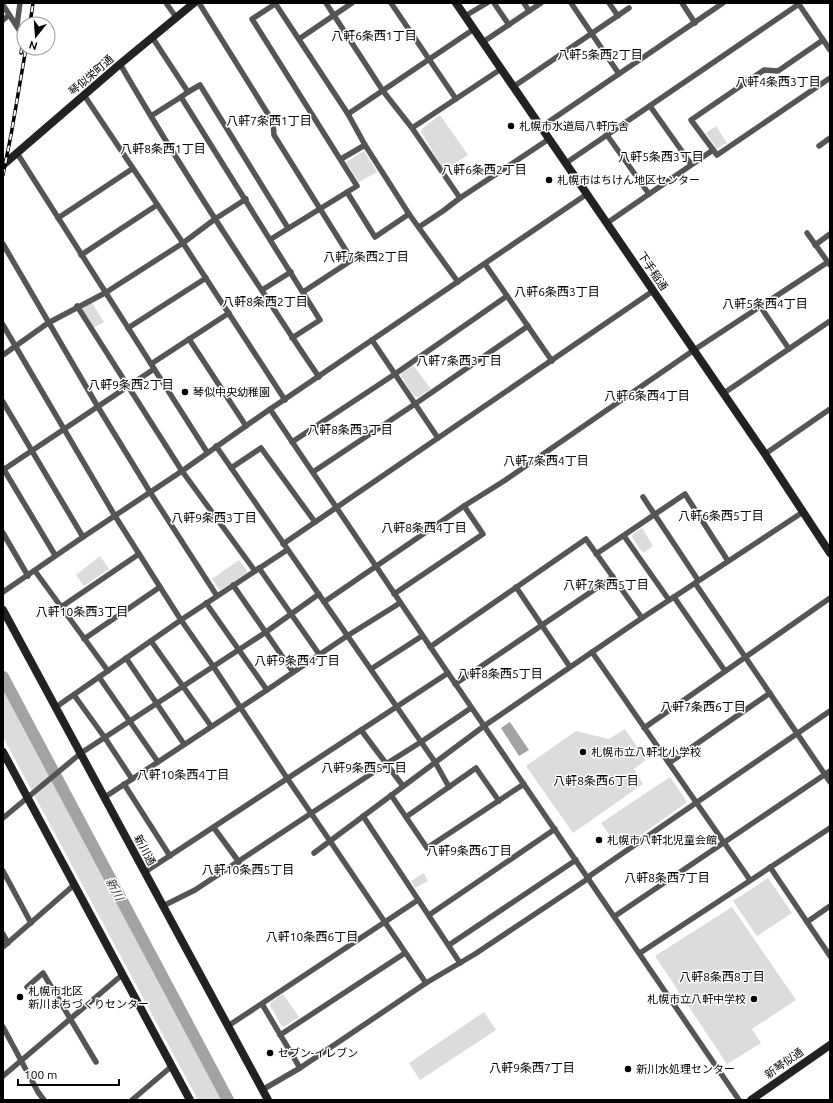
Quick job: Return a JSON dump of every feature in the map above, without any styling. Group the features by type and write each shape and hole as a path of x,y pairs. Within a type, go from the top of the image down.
{"street":[{"path":"18,16 20,3"},
{"path":"166,3 176,17"},
{"name":"琴似栄町通","path":"3,165 120,64 194,3"},
{"path":"199,3 274,122 274,135 352,260 303,292"},
{"path":"326,3 383,91 412,128 460,198"},
{"path":"299,39 352,3"},
{"path":"391,3 456,99"},
{"name":"下手稲通","path":"456,3 765,454 830,553"},
{"path":"465,16 487,3"},
{"path":"494,3 509,24"},
{"path":"524,3 529,11"},
{"path":"483,42 541,3"},
{"path":"571,3 619,74"},
{"path":"609,3 618,16"},
{"path":"682,3 695,22"},
{"path":"541,127 724,3"},
{"path":"270,239 357,186 252,20 275,4 348,114 365,145 409,214 458,282"},
{"path":"566,163 798,4 830,50"},
{"path":"3,5 16,24"},
{"path":"513,86 629,8"},
{"path":"3,20 9,14"},
{"path":"348,114 474,29"},
{"path":"152,37 188,92"},
{"path":"823,40 778,71 764,70 691,120 716,155 830,78"},
{"path":"120,64 215,219 319,377"},
{"path":"412,128 501,69"},
{"path":"151,116 200,85 288,228"},
{"path":"84,95 132,169 183,243 285,400"},
{"path":"182,96 320,320 292,338"},
{"path":"650,106 691,164"},
{"path":"607,135 649,194"},
{"path":"819,146 830,138"},
{"path":"419,227 549,139"},
{"path":"341,159 365,145"},
{"path":"607,223 712,150"},
{"path":"17,153 207,452"},
{"path":"58,218 132,169"},
{"path":"347,192 375,237 409,214"},
{"path":"3,592 28,576 55,555 182,471 207,452 587,194"},
{"path":"3,355 48,323 77,306 105,293 183,243 215,219 246,199"},
{"path":"81,254 157,205"},
{"path":"324,602 464,506 504,481 694,350 760,306 829,263 807,233"},
{"path":"815,244 830,234"},
{"path":"3,244 98,407 150,492 217,596"},
{"path":"484,264 552,361"},
{"path":"262,290 291,272"},
{"path":"128,328 206,278"},
{"path":"283,544 653,291"},
{"path":"292,442 395,374 507,296"},
{"path":"77,306 182,471 292,613 319,654"},
{"path":"760,306 789,349"},
{"path":"151,364 229,313"},
{"path":"724,394 830,321"},
{"path":"3,325 115,516 181,620 286,778 426,983"},
{"path":"312,472 415,404 528,326"},
{"path":"189,339 246,426"},
{"path":"372,340 438,438"},
{"path":"55,555 3,469 65,430 154,369"},
{"path":"3,402 83,537"},
{"path":"270,409 422,636 740,1100"},
{"path":"765,454 830,409"},
{"path":"216,446 421,742 449,787"},
{"path":"231,468 261,448 315,522"},
{"path":"596,554 685,494 728,561"},
{"path":"643,497 745,657 797,734 828,773 830,782"},
{"path":"394,594 483,534 464,506"},
{"path":"314,853 484,726 671,598 803,512"},
{"path":"3,533 28,576"},
{"path":"624,536 725,671"},
{"path":"430,646 586,540 642,618"},
{"path":"56,707 206,603 287,550"},
{"path":"61,607 139,554"},
{"path":"35,571 108,671"},
{"path":"455,684 613,577"},
{"path":"234,585 293,672"},
{"path":"84,639 160,587"},
{"path":"516,587 570,667"},
{"path":"3,818 78,756 266,632 319,594"},
{"path":"644,728 830,598"},
{"path":"206,603 267,690"},
{"path":"105,797 319,654 400,603"},
{"name":"新川通","path":"3,610 56,707 78,756 105,797 268,1100"},
{"path":"371,669 422,636"},
{"path":"151,641 211,726"},
{"path":"592,652 750,880"},
{"path":"126,658 184,744"},
{"path":"145,872 448,673"},
{"path":"99,677 158,762"},
{"path":"669,763 770,693"},
{"path":"74,694 132,780"},
{"path":"163,906 196,890 471,708"},
{"path":"262,1090 300,1068 426,983 460,963 588,878 830,711"},
{"path":"361,730 403,786"},
{"path":"3,752 190,1100"},
{"path":"406,817 476,768 499,801"},
{"path":"615,916 828,773"},
{"path":"124,784 170,856"},
{"path":"391,795 427,848 524,784"},
{"path":"363,816 460,963"},
{"path":"214,828 239,862"},
{"path":"640,953 830,828"},
{"path":"429,915 555,829"},
{"path":"449,945 576,860"},
{"path":"770,867 830,956"},
{"path":"3,871 31,923"},
{"path":"3,934 5,945 74,885"},
{"path":"228,1026 418,900"},
{"path":"807,922 830,906"},
{"path":"280,1035 405,953"},
{"path":"27,987 43,973 96,1062"},
{"path":"3,1076 122,975"},
{"path":"262,1004 300,1068"},
{"path":"3,1027 44,1100"},
{"name":"新琴似通","path":"751,1100 830,1045"},
{"path":"132,1100 172,1066"}],"shaded area":[{"path":"440,115 468,155 444,170 421,132 422,129"},
{"path":"716,126 727,143 717,149 706,133"},
{"path":"364,151 377,172 359,182 346,162"},
{"path":"91,301 104,322 93,328 80,307"},
{"path":"413,365 431,389 418,397 414,396 401,376 403,372"},
{"path":"642,528 653,546 643,553 632,537 632,535"},
{"path":"100,556 109,569 84,586 76,575"},
{"path":"239,560 248,572 220,590 212,579"},
{"path":"3,686 225,1100 198,1100 3,737"},
{"path":"510,722 529,750 519,756 501,728"},
{"path":"625,729 646,760 634,769 643,784 573,833 526,766 576,731 609,739"},
{"path":"670,777 687,802 624,847 619,848 601,823"},
{"path":"424,873 428,881 415,888 411,881"},
{"path":"768,878 792,913 757,936 733,901"},
{"path":"732,907 796,1000 752,1029 761,1043 727,1064 655,956"},
{"path":"283,994 299,1017 284,1027 281,1025 270,1005 271,1002"},
{"path":"484,1012 496,1030 420,1080 409,1063"}],"waterway":[{"name":"新川","path":"3,677 228,1100"}],"railway":[{"path":"31,16 33,3"},
{"path":"3,175 25,56"}],"place":[{"name":"札幌市水道局八軒庁舎","path":"511,126"},
{"name":"札幌市はちけん地区センター","path":"549,180"},
{"name":"琴似中央幼稚園","path":"185,392"},
{"name":"札幌市立八軒北小学校","path":"583,752"},
{"name":"札幌市八軒北児童会館","path":"599,840"},
{"name":"札幌市北区 新川まちづくりセンター","path":"20,997"},
{"name":"札幌市立八軒中学校","path":"754,999"},
{"name":"セブン-イレブン","path":"270,1053"},
{"name":"新川水処理センター","path":"628,1069"}],"district":[{"name":"八軒6条西1丁目","path":"374,35"},
{"name":"八軒5条西2丁目","path":"600,54"},
{"name":"八軒4条西3丁目","path":"778,81"},
{"name":"八軒7条西1丁目","path":"269,120"},
{"name":"八軒8条西1丁目","path":"163,148"},
{"name":"八軒5条西3丁目","path":"661,156"},
{"name":"八軒6条西2丁目","path":"484,169"},
{"name":"八軒7条西2丁目","path":"366,256"},
{"name":"八軒6条西3丁目","path":"557,291"},
{"name":"八軒8条西2丁目","path":"265,301"},
{"name":"八軒5条西4丁目","path":"765,303"},
{"name":"八軒7条西3丁目","path":"459,360"},
{"name":"八軒9条西2丁目","path":"131,384"},
{"name":"八軒6条西4丁目","path":"647,395"},
{"name":"八軒8条西3丁目","path":"350,429"},
{"name":"八軒7条西4丁目","path":"546,460"},
{"name":"八軒6条西5丁目","path":"721,515"},
{"name":"八軒9条西3丁目","path":"214,517"},
{"name":"八軒8条西4丁目","path":"424,527"},
{"name":"八軒7条西5丁目","path":"606,584"},
{"name":"八軒10条西3丁目","path":"82,611"},
{"name":"八軒9条西4丁目","path":"297,660"},
{"name":"八軒8条西5丁目","path":"500,673"},
{"name":"八軒7条西6丁目","path":"703,706"},
{"name":"八軒9条西5丁目","path":"364,767"},
{"name":"八軒10条西4丁目","path":"183,774"},
{"name":"八軒8条西6丁目","path":"596,780"},
{"name":"八軒9条西6丁目","path":"469,850"},
{"name":"八軒10条西5丁目","path":"248,869"},
{"name":"八軒8条西7丁目","path":"667,877"},
{"name":"八軒10条西6丁目","path":"312,936"},
{"name":"八軒8条西8丁目","path":"722,976"},
{"name":"八軒9条西7丁目","path":"532,1067"}]}
